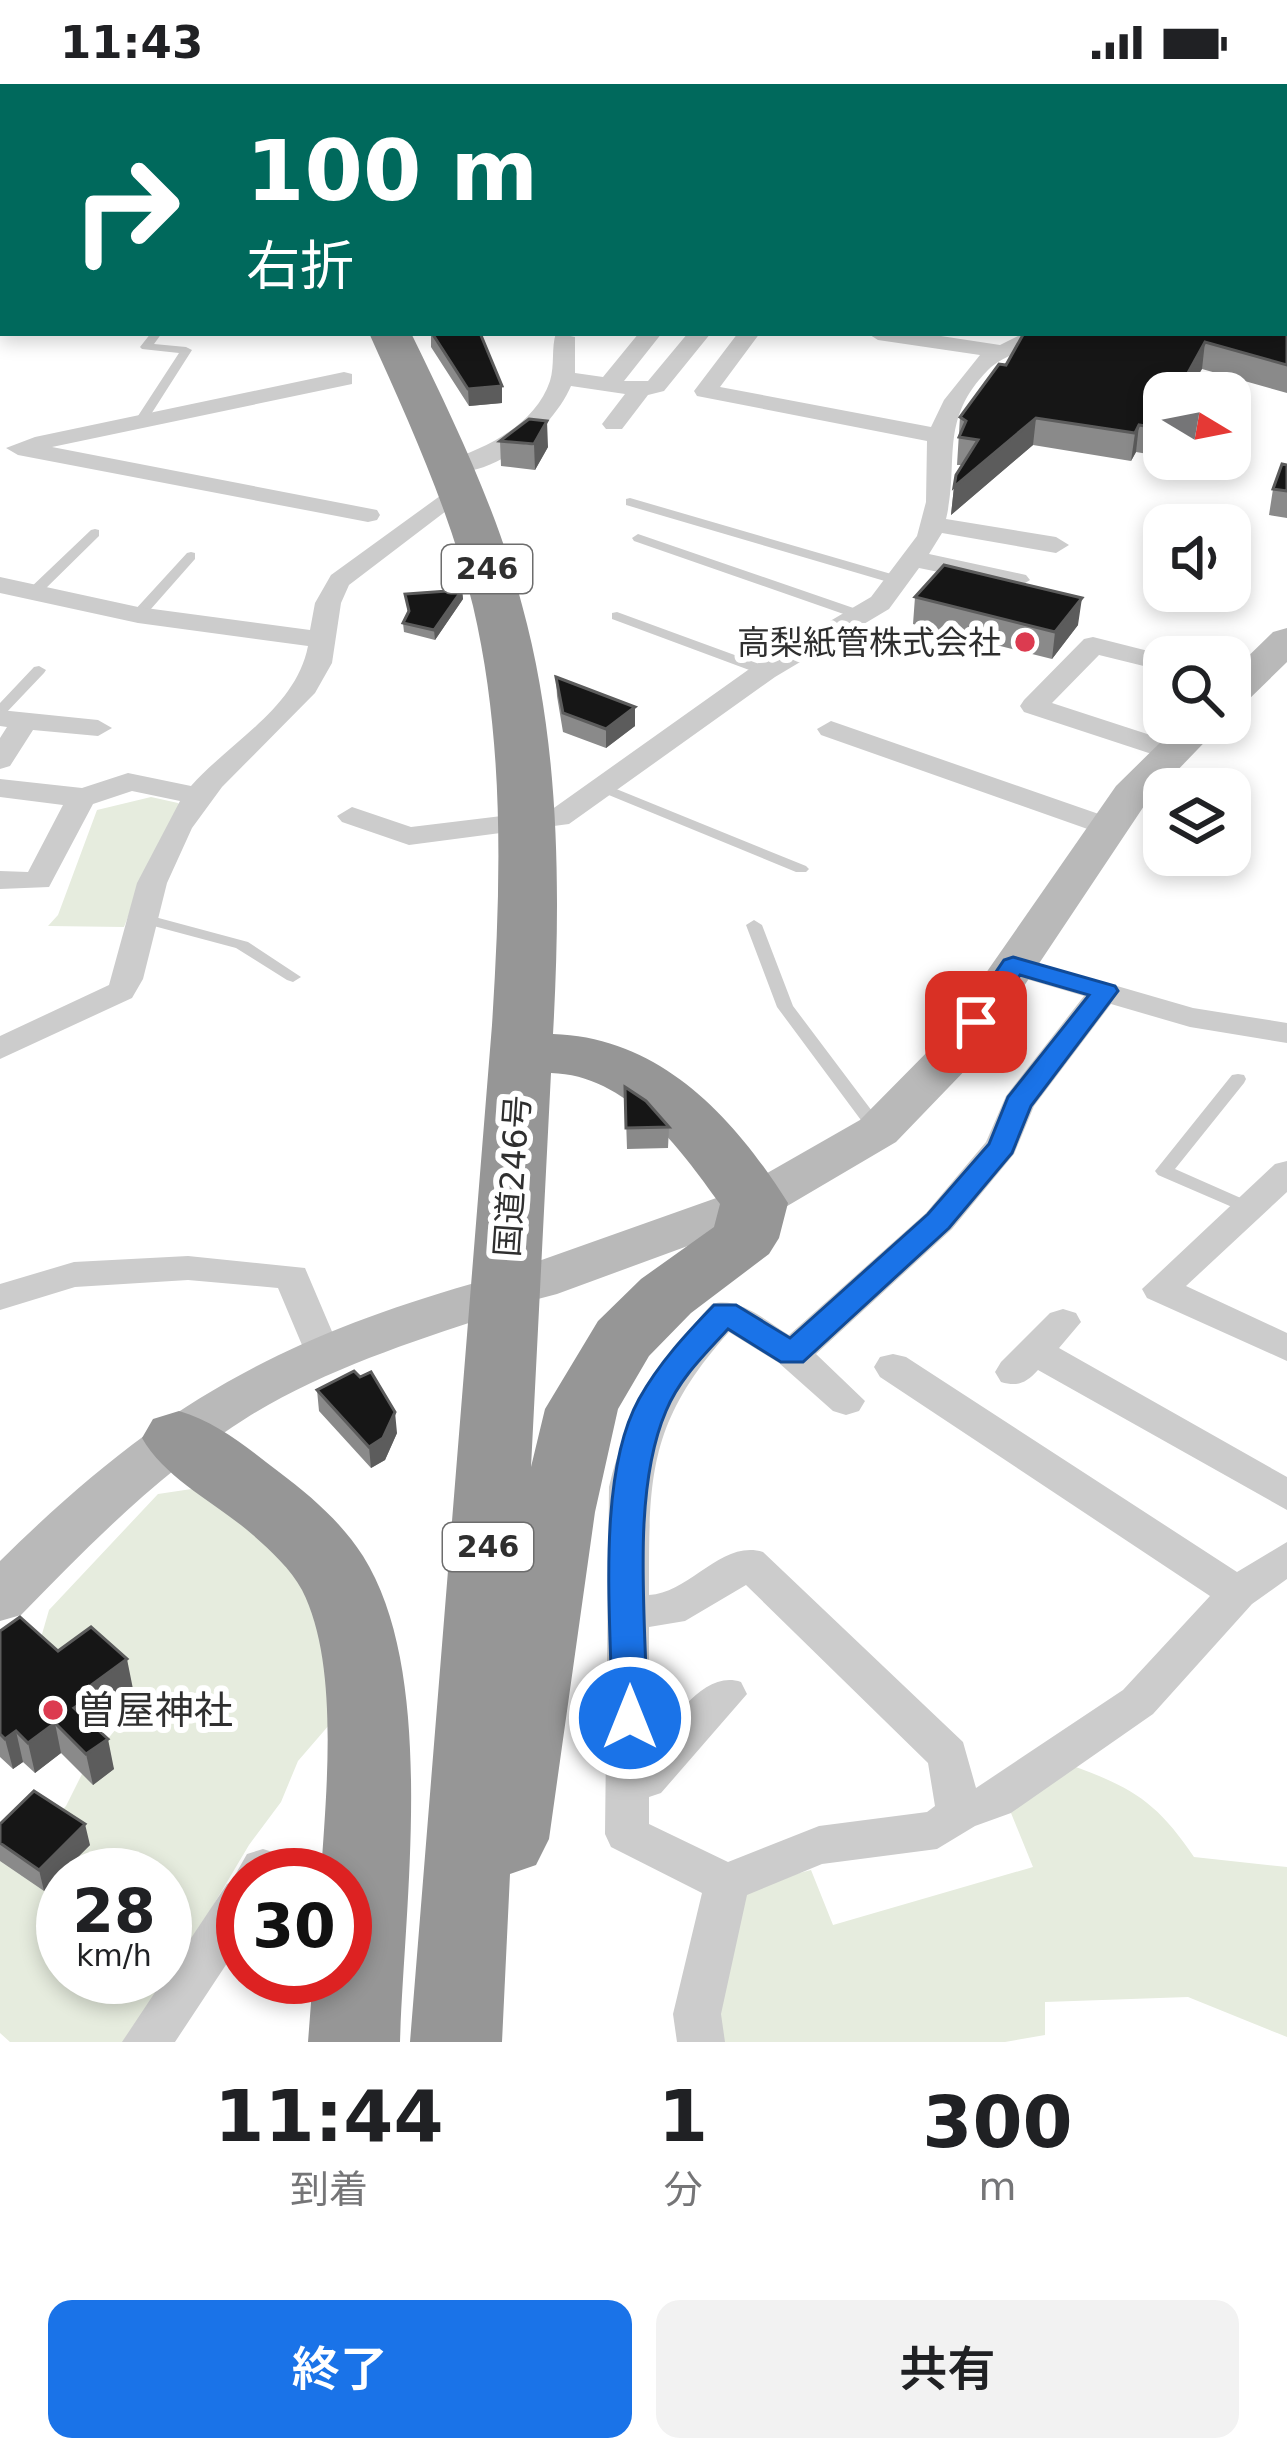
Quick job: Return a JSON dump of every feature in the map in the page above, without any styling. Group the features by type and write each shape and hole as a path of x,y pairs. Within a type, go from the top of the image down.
{"highway":[{"name":"国道246号","path":"391,336 458,476 507,646 530,822 521,1053 459,2042"},
{"path":"459,2042 501,1871 557,1511 583,1409 623,1339 665,1296 745,1238 754,1203 737,1177 636,1076 596,1058 521,1053"},
{"path":"178,1438 292,1526 340,1583 351,1615 365,1701 366,1767 354,2042"}],"main road":[{"path":"1251,677 1282,650"},
{"path":"538,1281 754,1203 878,1131 957,1050 1106,826 1182,744"},
{"path":"0,1598 106,1493 232,1401 323,1355 471,1303"}],"street":[{"path":"610,383 649,336"},
{"path":"563,378 640,390 656,386 698,336"},
{"path":"747,336 705,391 939,436"},
{"path":"931,336 1001,352"},
{"path":"352,816 409,836 559,818 765,671 880,603 907,570 932,524 938,502 939,436 967,380 1001,352 1036,336"},
{"path":"0,1049 121,991 130,976 128,957 160,864 198,796 303,689 319,659 323,611 340,580 474,461 531,427 563,378 564,337"},
{"path":"9,450 344,379"},
{"path":"614,424 640,390"},
{"path":"9,450 368,515"},
{"path":"932,524 1056,544"},
{"path":"907,570 1017,580"},
{"path":"0,585 138,615 323,640"},
{"path":"1143,657 1094,645 1034,706 1143,728"},
{"path":"0,760 8,717 98,728"},
{"path":"831,729 1106,826"},
{"path":"0,788 81,798 106,796 128,782 198,796"},
{"path":"0,880 38,881 81,798"},
{"path":"1013,965 1190,1017 1287,1033"},
{"path":"792,1354 939,1221 1002,1147 1018,1104 1105,991"},
{"path":"1287,1172 1160,1289 1287,1348"},
{"path":"0,1297 74,1275 188,1268 292,1277 323,1355"},
{"path":"846,1401 792,1354 725,1313 684,1356 653,1403 636,1448 629,1487 627,1834 727,1883 819,1845 937,1830 958,1813 995,1800 1138,1702 1238,1593 1287,1558"},
{"path":"1063,1322 1024,1361 1287,1496"},
{"path":"892,1367 1238,1593"},
{"path":"631,1612 670,1610 749,1563 948,1755 958,1813"},
{"path":"630,1784 645,1780 726,1694"},
{"path":"630,1718 646,1720 682,1741"},
{"path":"701,2042 697,2014 727,1883"},
{"path":"146,2042 181,1999 216,1942"}],"lane":[{"path":"142,419 186,350 146,347 155,336"},
{"path":"630,502 907,570"},
{"path":"33,593 95,533"},
{"path":"638,538 860,615"},
{"path":"138,615 190,556"},
{"path":"617,616 765,671"},
{"path":"8,717 39,670"},
{"path":"604,788 801,869"},
{"path":"140,918 242,945 293,976"},
{"path":"754,925 784,1007 878,1131"},
{"path":"1238,1079 1164,1171 1246,1207"}],"shaded area":[{"path":"151,797 182,808 149,863 124,927 48,926 58,915 97,810"},
{"path":"205,1487 313,1569 336,1717 298,1761 281,1802 247,1848 216,1848 216,1901 192,1941 192,1848 36,1848 36,2004 155,2004 132,2042 10,2042 0,2033 0,1851 27,1847 66,1806 87,1764 116,1729 120,1696 40,1641 49,1610 158,1494"},
{"path":"1070,1765 1141,1799 1168,1823 1194,1857 1287,1867 1287,2037 1188,1997 1045,2002 1045,2035 1005,2042 724,2042 719,2006 731,1891 811,1870 833,1925 1033,1867 1011,1813 1038,1784"}],"building":[{"path":"434,336 481,336 502,386 468,389"},
{"path":"1022,336 1287,336 1287,365 1205,342 1189,372 1143,372 1143,426 1135,433 1036,418 954,487 956,475 978,440 959,437 966,421 960,417 999,364 1006,365"},
{"path":"529,419 547,421 534,444 500,441"},
{"path":"1282,464 1287,465 1287,491 1273,489"},
{"path":"944,565 1082,598 1055,632 915,597"},
{"path":"462,590 434,630 403,623 409,611 405,594"},
{"path":"556,677 635,707 606,729 563,713"},
{"path":"625,1087 646,1101 669,1127 626,1128"},
{"path":"354,1371 360,1377 371,1372 395,1412 383,1438 369,1447 317,1390"},
{"path":"20,1617 58,1651 91,1627 127,1659 79,1694 86,1700 74,1708 108,1739 86,1754 55,1723 28,1743 16,1731 5,1739 0,1734 0,1631"},
{"path":"34,1791 85,1824 61,1848 36,1848 36,1868 0,1843 0,1824"}],"place":[{"name":"高梨紙管株式会社","path":"1025,642"},
{"name":"曽屋神社","path":"53,1710"}],"route":[{"path":"630,1718 629,1487 636,1448 653,1403 684,1356 725,1313 792,1354 939,1221 1002,1147 1018,1104 1105,991 1013,965 976,1022"}]}
